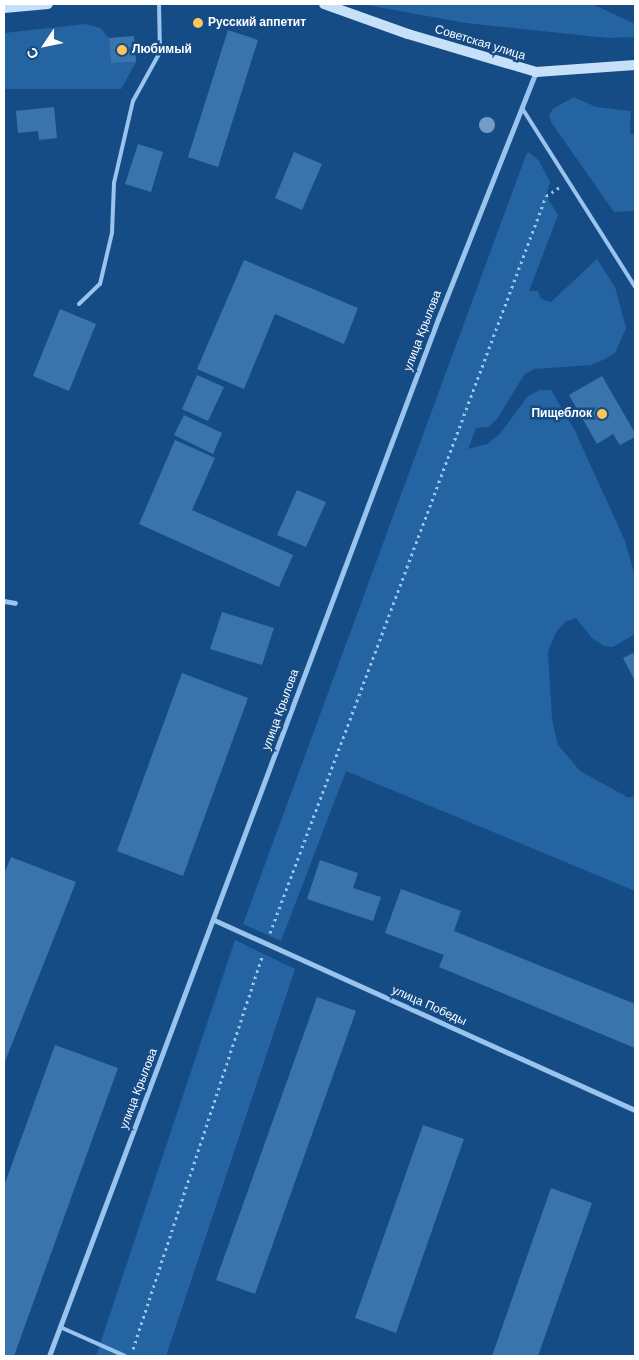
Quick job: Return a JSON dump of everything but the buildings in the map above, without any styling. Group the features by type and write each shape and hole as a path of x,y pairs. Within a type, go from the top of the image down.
{"main road":[{"path":"4,8 48,4"},
{"name":"Советская улица","path":"324,4 408,34 536,72 635,65"}],"street":[{"name":"улица Крылова","path":"49,1356 438,319 536,72"},
{"path":"4,601 15,603"},
{"name":"улица Победы","path":"214,920 635,1110"}],"lane":[{"path":"79,304 100,284 112,233 114,183 133,101 160,52 159,4"},
{"path":"522,108 635,287"},
{"path":"60,1327 125,1356"}],"path":[{"path":"130,1356 266,944 546,196 568,182"}],"shaded area":[{"path":"361,4 592,4 635,24 635,37 608,38 466,23"},
{"path":"86,24 100,28 109,38 111,63 136,62 121,89 4,89 4,33"},
{"path":"574,97 596,107 631,111 630,134 635,134 635,211 614,212 551,122 549,114 554,108"},
{"path":"529,152 539,161 550,182 546,196 558,215 529,291 538,291 541,299 551,302 597,259 615,287 626,328 615,353 605,359 591,365 534,369 524,375 497,419 488,427 476,428 468,449 487,444 499,435 528,396 540,390 551,390 575,431 625,541 635,576 635,634 613,647 604,646 592,638 576,618 565,622 556,632 548,652 552,719 558,745 580,771 629,798 635,795 635,891 346,771 281,941 243,924 526,155"},
{"path":"235,940 295,969 166,1356 96,1356"}],"place":[{"name":"Русский аппетит","path":"198,23"},
{"name":"Любимый","path":"122,50"},
{"name":"Пищеблок","path":"602,414"}]}
